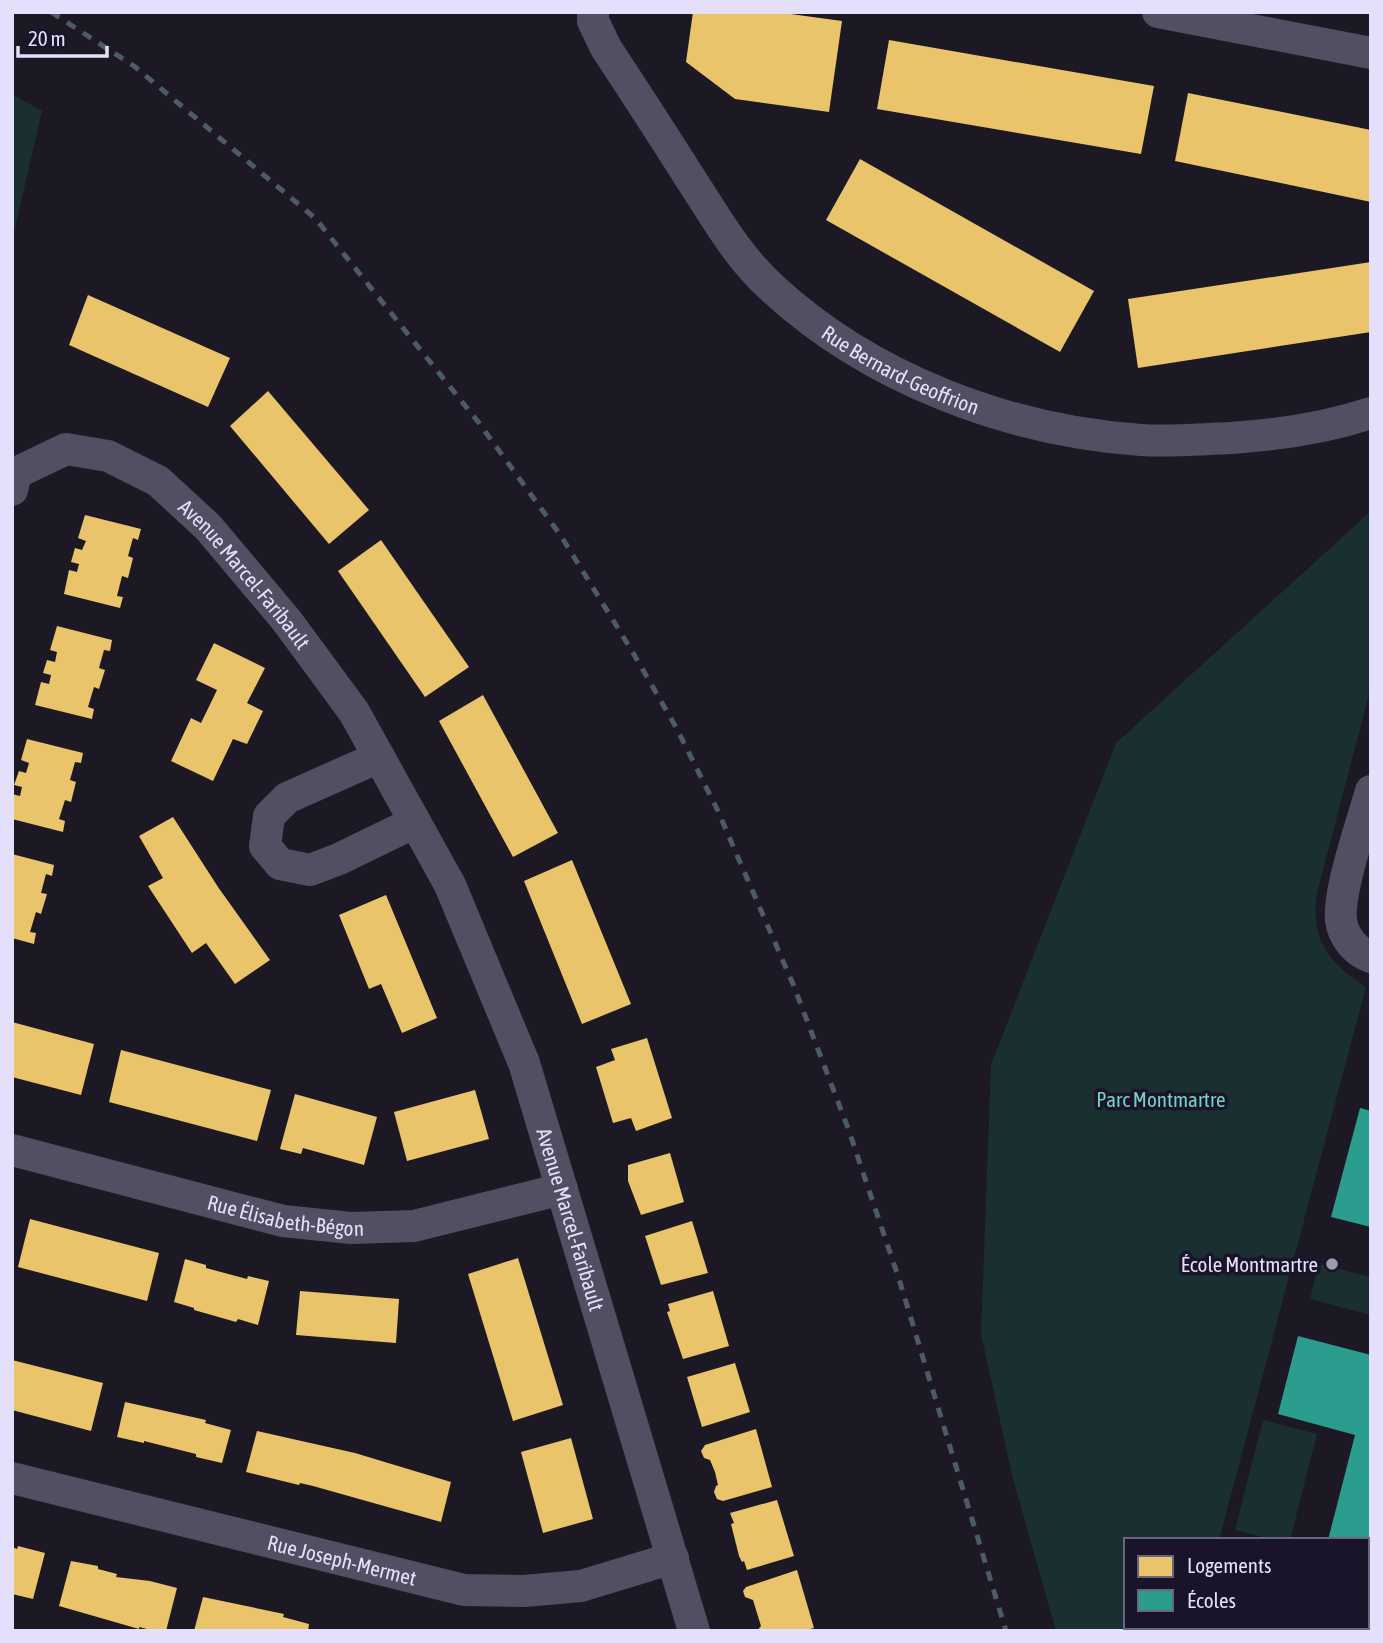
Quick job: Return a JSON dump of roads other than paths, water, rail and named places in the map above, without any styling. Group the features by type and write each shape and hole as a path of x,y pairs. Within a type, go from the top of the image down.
{"street":[{"name":"Rue Bernard-Geoffrion","path":"593,12 593,21 606,48 733,246 770,286 805,315 849,346 893,371 941,393 995,412 1044,425 1140,440 1283,434 1371,412"},
{"path":"1158,12 1371,53"},
{"name":"Avenue Marcel-Faribault","path":"12,490 16,473 66,449 107,456 158,481 208,527 287,621 354,712 450,885 524,1063 694,1631"},
{"path":"379,757 287,798 269,816 265,846 280,864 310,870 339,859 415,821"},
{"path":"1360,950 1341,922 1342,898 1371,791"},
{"name":"Rue Élisabeth-Bégon","path":"12,1150 283,1221 351,1228 414,1226 562,1189"},
{"name":"Rue Joseph-Mermet","path":"12,1478 464,1590 524,1591 581,1586 673,1558"}],"railway":[{"path":"51,12 134,66 315,218 479,423 561,536 632,651 677,729 717,809 793,984 848,1128 899,1279 1006,1631"}],"place":[{"name":"École Montmartre","path":"1332,1264"}],"park label":[{"name":"Parc Montmartre","path":"1161,1099"}]}
